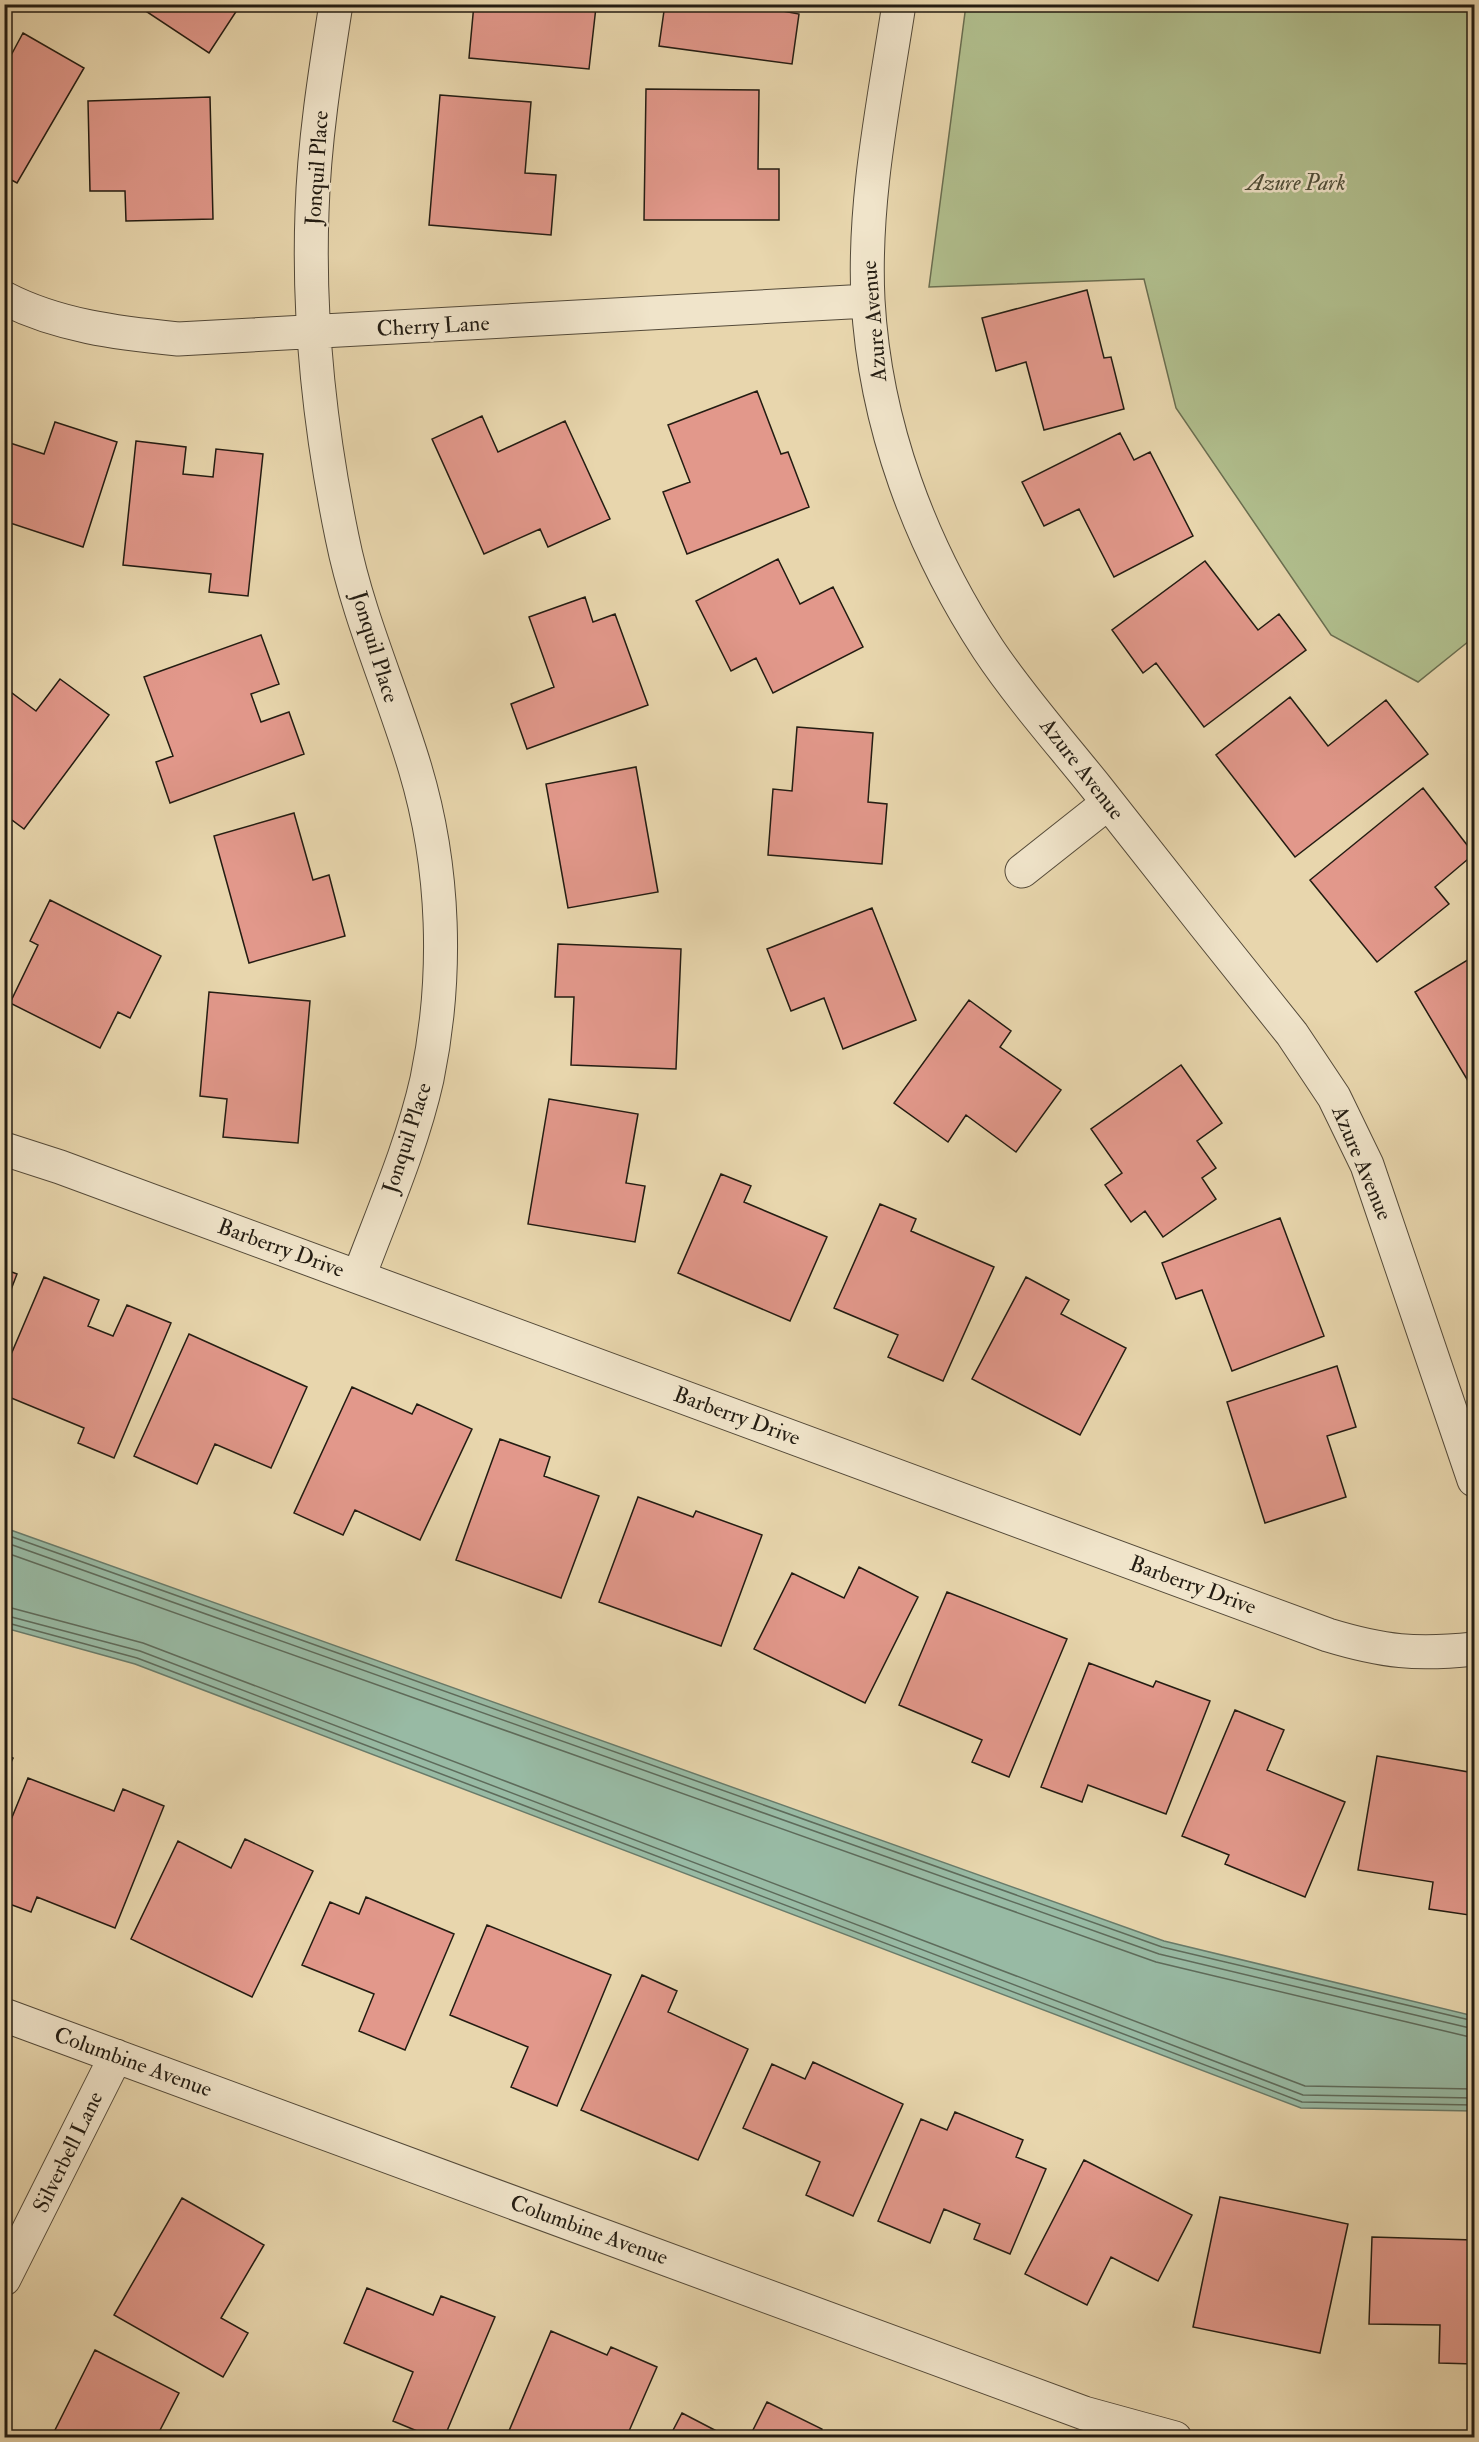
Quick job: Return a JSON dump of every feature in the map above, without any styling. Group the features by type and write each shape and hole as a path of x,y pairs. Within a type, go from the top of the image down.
{"street":[{"name":"Jonquil Place","path":"336,4 320,110 312,213 313,333 320,417 342,541 377,662 415,768 433,845 441,923 438,1002 426,1080 404,1155 359,1276"},
{"name":"Azure Avenue","path":"899,4 874,168 868,230 868,301 880,394 904,484 941,570 989,651 1292,1034 1334,1097 1367,1165 1474,1480"},
{"name":"Cherry Lane","path":"4,298 33,313 113,333 178,339 868,301"},
{"path":"1022,871 1108,803"},
{"name":"Barberry Drive","path":"4,1149 60,1167 359,1276 1328,1635 1395,1651 1430,1654 1474,1649"},
{"name":"Columbine Avenue","path":"4,2015 1084,2413 1175,2438"},
{"name":"Silverbell Lane","path":"4,2280 116,2056"}],"green space":[{"name":"Azure Park","path":"966,5 1474,5 1474,637 1418,682 1331,635 1176,408 1144,279 929,287"}],"water":[{"path":"5,1528 1164,1941 1474,2016 1474,2111 1301,2108 135,1664 5,1628"}],"building":[{"path":"135,4 241,4 209,53"},
{"path":"474,4 571,4 596,7 589,69 469,58"},
{"path":"665,4 783,4 782,11 799,14 792,64 659,46"},
{"path":"23,33 84,68 17,183 4,176 4,56 9,59"},
{"path":"646,89 759,90 758,169 779,169 779,220 644,220"},
{"path":"440,95 531,102 525,173 556,175 551,235 429,225"},
{"path":"210,97 213,219 126,221 125,191 90,191 88,101"},
{"path":"1087,290 1104,358 1111,357 1124,409 1044,430 1026,362 996,371 982,318"},
{"path":"757,391 781,454 788,452 809,507 687,554 663,492 690,482 668,425"},
{"path":"482,416 498,452 565,421 610,519 548,547 540,529 484,554 432,439"},
{"path":"55,422 117,442 83,547 4,521 4,441 44,454"},
{"path":"1120,433 1134,460 1150,452 1193,536 1114,577 1079,509 1044,526 1022,482"},
{"path":"136,441 186,447 183,474 213,477 216,449 263,454 248,596 209,592 211,574 123,565"},
{"path":"778,559 800,604 833,587 863,647 773,693 756,658 731,671 696,601"},
{"path":"1205,561 1258,630 1279,614 1306,650 1204,727 1156,663 1143,673 1112,630"},
{"path":"585,597 593,622 615,614 648,705 527,749 511,704 554,687 529,617"},
{"path":"261,635 279,684 251,694 261,722 289,712 304,754 170,803 156,762 173,756 144,677"},
{"path":"60,679 109,715 24,829 4,814 4,687 36,711"},
{"path":"1290,697 1328,746 1386,700 1428,754 1295,857 1216,755"},
{"path":"797,727 873,733 868,802 887,804 882,864 768,855 773,789 792,791"},
{"path":"636,767 658,892 568,908 546,784"},
{"path":"1423,788 1474,854 1435,887 1449,904 1377,962 1310,880"},
{"path":"294,813 313,880 329,875 345,936 249,963 214,836"},
{"path":"50,900 161,956 130,1018 118,1012 100,1048 10,1003 38,945 30,941"},
{"path":"872,908 916,1020 843,1049 824,998 791,1011 767,949"},
{"path":"558,944 681,949 676,1069 571,1065 574,997 555,997"},
{"path":"1474,956 1474,1091 1415,992"},
{"path":"209,992 310,1001 298,1143 223,1137 227,1099 200,1096"},
{"path":"969,1000 1011,1031 1000,1047 1061,1090 1016,1152 966,1115 948,1142 894,1103"},
{"path":"1181,1065 1222,1123 1197,1141 1216,1168 1202,1178 1216,1199 1163,1237 1145,1211 1131,1222 1105,1185 1122,1173 1091,1129"},
{"path":"549,1099 638,1114 626,1183 645,1186 635,1242 528,1224"},
{"path":"721,1174 751,1186 744,1202 827,1237 790,1321 678,1273"},
{"path":"880,1204 916,1219 911,1231 994,1267 943,1381 888,1357 898,1335 834,1308"},
{"path":"1280,1218 1324,1336 1232,1371 1202,1290 1176,1299 1162,1263"},
{"path":"4,1269 17,1274 4,1308"},
{"path":"44,1277 99,1300 88,1326 113,1336 127,1305 171,1323 114,1458 78,1443 84,1428 4,1395 4,1371"},
{"path":"1026,1277 1069,1300 1061,1314 1126,1348 1080,1435 972,1379"},
{"path":"189,1334 307,1387 271,1468 215,1444 197,1484 134,1456"},
{"path":"1337,1366 1356,1427 1327,1436 1346,1497 1265,1523 1227,1402"},
{"path":"352,1387 412,1414 417,1404 472,1429 420,1540 355,1510 343,1535 294,1513"},
{"path":"500,1439 550,1457 544,1476 599,1496 561,1598 456,1560"},
{"path":"638,1497 693,1517 696,1511 762,1535 721,1646 599,1602"},
{"path":"859,1567 918,1597 865,1703 754,1649 792,1573 844,1598"},
{"path":"947,1592 1067,1639 1009,1777 972,1762 982,1740 899,1705"},
{"path":"1089,1663 1153,1687 1156,1681 1210,1701 1166,1814 1088,1785 1082,1802 1041,1787"},
{"path":"1235,1710 1284,1730 1267,1770 1345,1802 1305,1897 1225,1864 1229,1855 1182,1836"},
{"path":"4,1754 13,1758 4,1777"},
{"path":"1377,1756 1474,1773 1474,1880 1469,1915 1429,1909 1433,1882 1358,1870"},
{"path":"28,1778 114,1811 123,1789 164,1806 115,1928 37,1897 31,1912 4,1902 4,1837"},
{"path":"245,1839 313,1871 252,1997 131,1939 178,1841 231,1868"},
{"path":"366,1897 454,1934 405,2050 359,2031 374,1994 302,1965 330,1902 359,1914"},
{"path":"487,1925 611,1975 557,2106 511,2087 528,2047 450,2015"},
{"path":"642,1975 677,1991 668,2012 748,2049 698,2160 581,2110"},
{"path":"813,2062 903,2104 853,2216 806,2195 820,2162 743,2128 772,2064 805,2079"},
{"path":"955,2112 1023,2140 1016,2157 1046,2169 1010,2254 974,2239 980,2224 944,2209 930,2243 878,2221 921,2119 947,2130"},
{"path":"1084,2160 1192,2215 1158,2281 1111,2257 1087,2305 1025,2274"},
{"path":"1220,2197 1348,2224 1320,2353 1193,2327"},
{"path":"182,2198 264,2245 221,2318 248,2333 223,2377 114,2315"},
{"path":"1372,2237 1474,2240 1474,2364 1439,2363 1440,2325 1369,2324"},
{"path":"367,2288 433,2315 441,2296 495,2317 444,2438 434,2438 393,2421 413,2372 344,2343"},
{"path":"551,2331 607,2355 611,2347 657,2367 626,2438 506,2438"},
{"path":"95,2350 179,2393 156,2438 51,2438"},
{"path":"767,2402 822,2429 818,2438 749,2438"},
{"path":"682,2413 730,2438 669,2438"}]}
